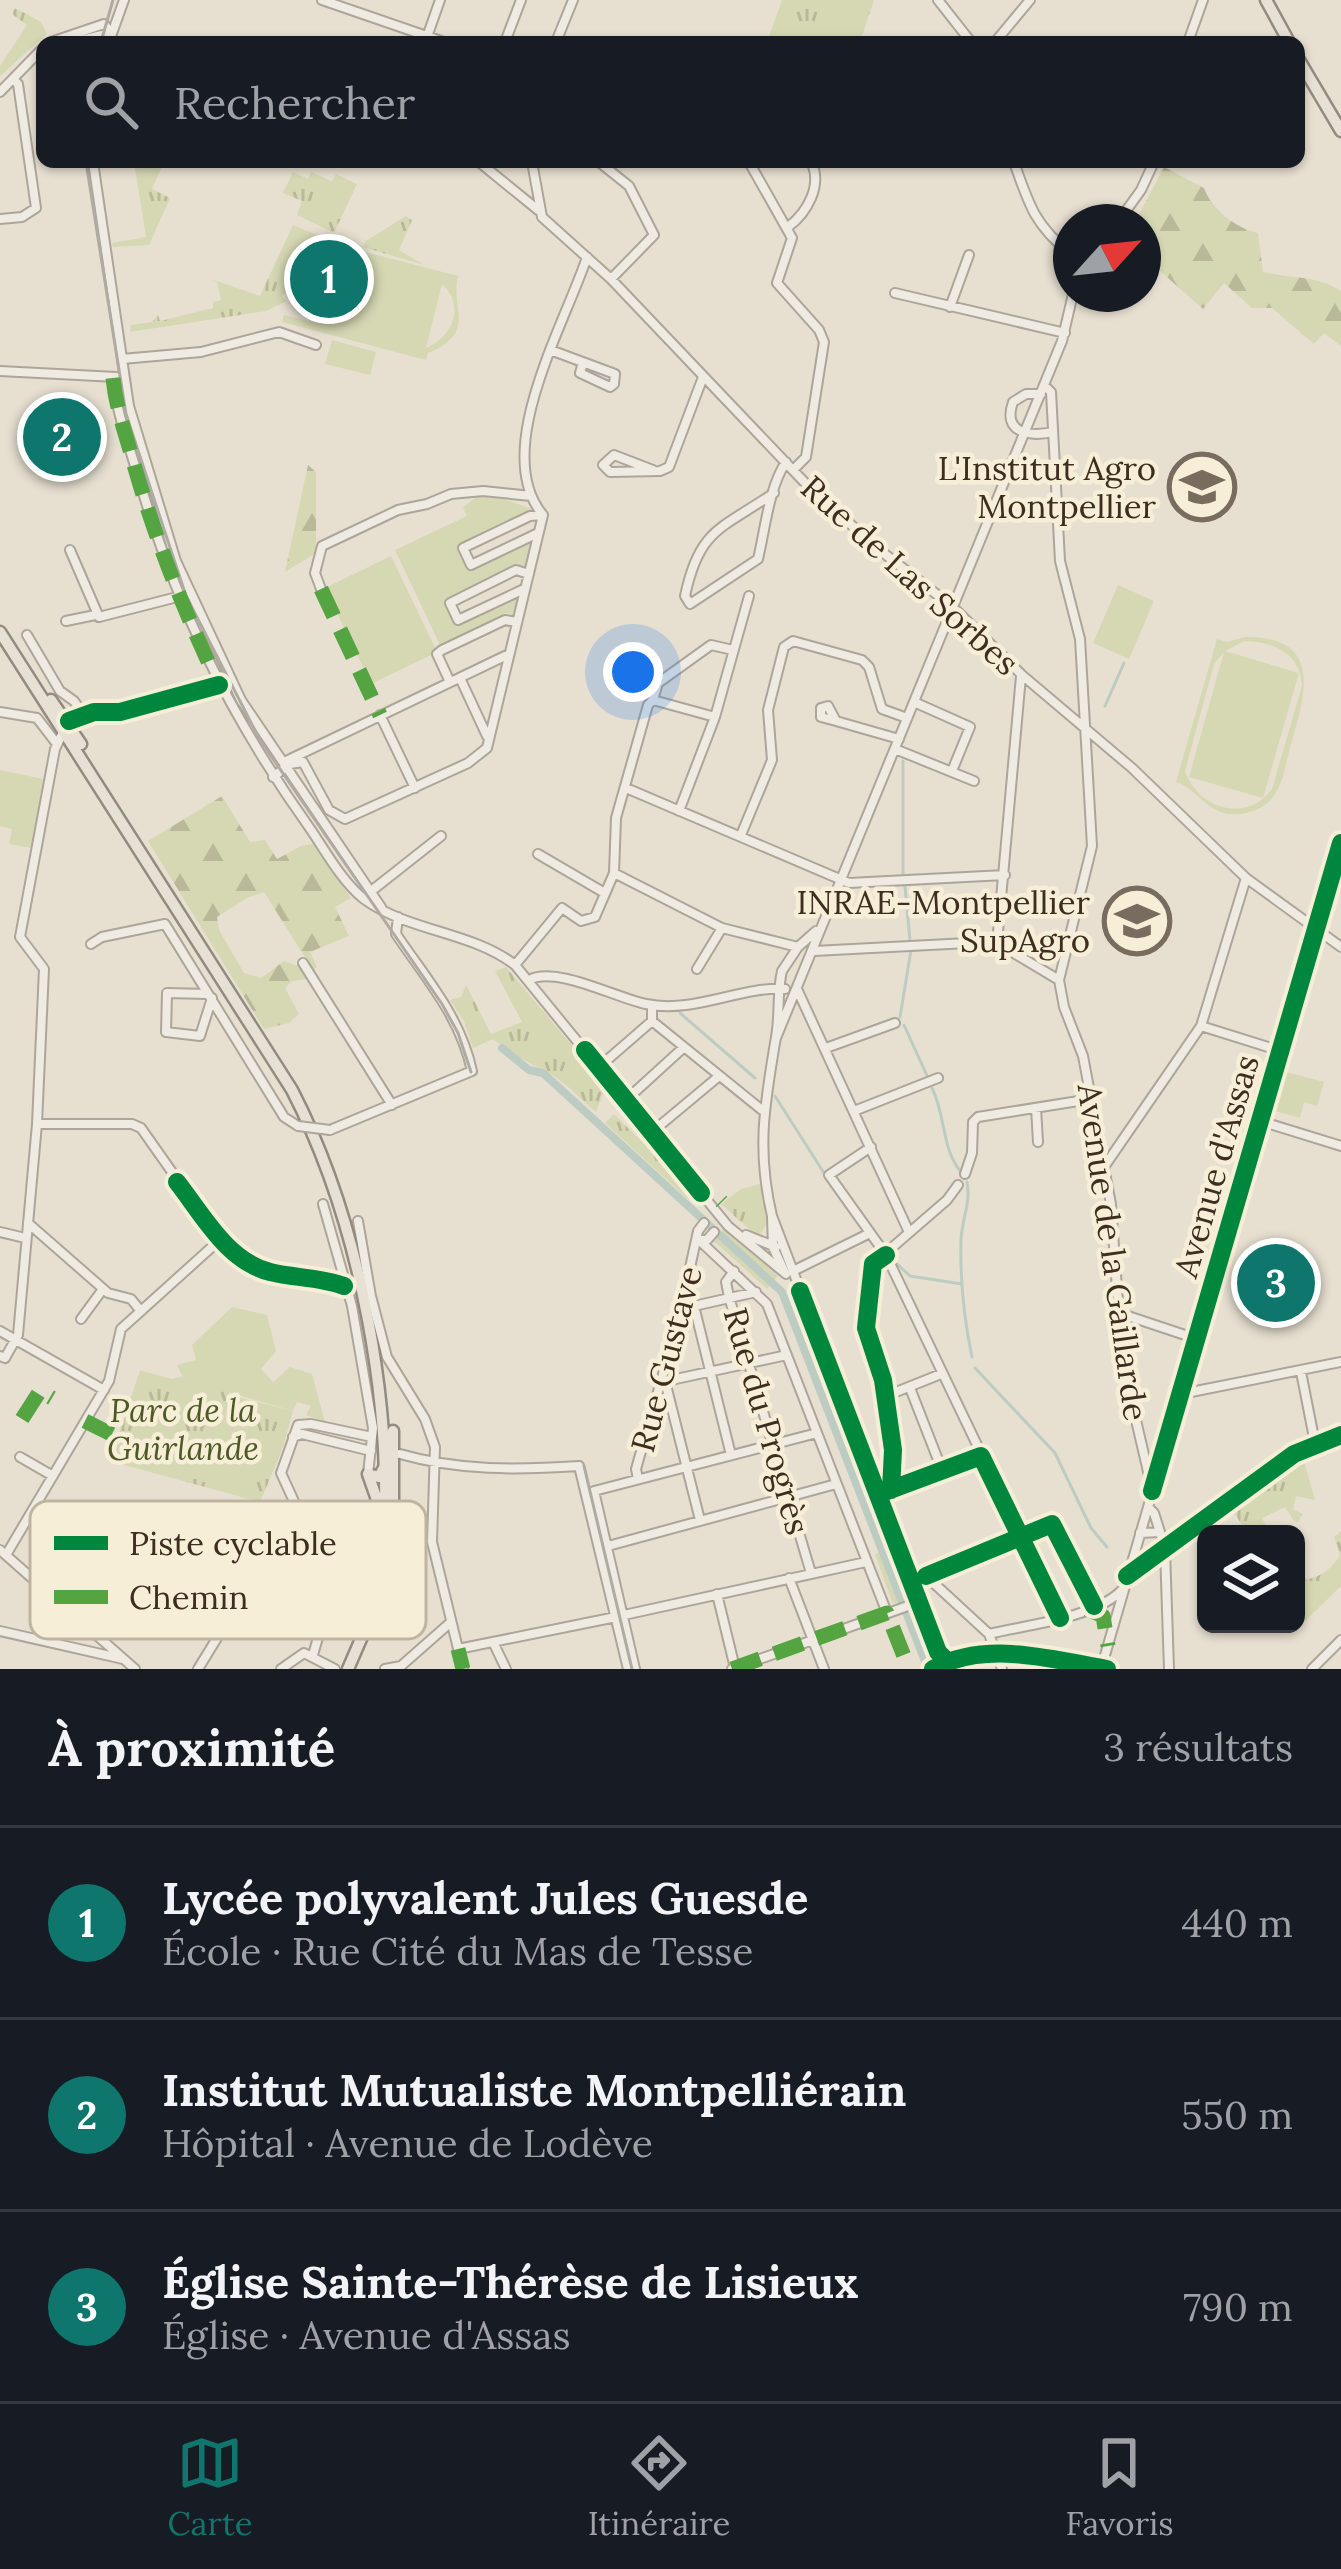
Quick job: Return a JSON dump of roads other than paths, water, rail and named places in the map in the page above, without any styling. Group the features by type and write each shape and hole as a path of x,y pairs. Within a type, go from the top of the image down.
{"main road":[{"path":"1266,0 1286,36"},
{"path":"1305,70 1341,131"},
{"path":"0,631 308,1119 336,1198 384,1388 395,1452 393,1501"},
{"path":"64,731 80,742 142,851"},
{"path":"368,1329 394,1455 389,1501"},
{"path":"377,1501 368,1474 382,1474 394,1455"},
{"path":"349,1668 361,1639"}],"street":[{"path":"67,36 104,24 121,0"},
{"path":"111,36 121,0"},
{"path":"322,0 424,36"},
{"path":"427,36 440,0"},
{"path":"507,36 521,0"},
{"path":"558,36 573,0"},
{"path":"938,0 966,36"},
{"path":"947,10 955,0"},
{"path":"1000,36 1030,0"},
{"path":"1190,36 1203,0"},
{"path":"104,24 109,36"},
{"path":"0,92 36,55"},
{"path":"0,219 22,217 36,208 18,84 13,79"},
{"path":"94,168 122,359 116,409 178,599 219,685 271,774 360,896 398,917 486,947 514,965 716,1211 789,1273"},
{"name":"Rue de Las Sorbes","path":"488,168 611,279 789,466 877,548 953,607 1246,878 1341,947"},
{"path":"533,168 539,212"},
{"path":"606,168 629,186 655,235 611,279"},
{"path":"753,168 788,227 792,245 777,283 824,342 806,457 789,466 774,493 758,560 690,604 685,596 692,561 704,540 774,493"},
{"path":"788,227 800,218 816,184 814,168"},
{"path":"1016,168 1036,221 1053,240"},
{"path":"1131,204 1151,168"},
{"path":"950,307 969,255"},
{"path":"284,765 303,761 328,810 339,818 350,818 480,757 489,740 543,514 531,496 523,457 525,429 587,257"},
{"path":"895,292 1065,333"},
{"path":"776,1038 1042,390 1069,312"},
{"path":"122,359 201,352 279,332 316,345"},
{"path":"553,351 583,362 615,374 614,384 610,387 582,377 583,362"},
{"path":"0,371 118,377"},
{"path":"118,377 165,527 231,680 382,908"},
{"path":"653,470 614,455 603,465 610,472 653,470 670,466 703,377"},
{"path":"814,951 992,942 1058,980 1092,846 1088,730 1080,639 1060,560 1051,392 1020,396 1010,408 1014,427 1024,434 1053,432"},
{"path":"322,589 315,573 322,546 398,510 451,494 484,491 531,496"},
{"path":"539,532 471,566 463,548 543,514"},
{"path":"70,550 95,615"},
{"path":"525,588 458,620 450,603 516,570 529,574"},
{"path":"66,621 190,594"},
{"path":"680,811 715,717 749,596"},
{"path":"450,682 437,654 505,620 517,622"},
{"path":"27,635 63,696 74,700 83,714"},
{"path":"741,836 772,760 768,710 784,647 793,640 862,660 882,710 875,729"},
{"path":"514,965 562,908 581,920 595,916 614,873 616,818 658,683 712,645 733,650"},
{"path":"271,774 510,653"},
{"path":"992,942 1004,874 1022,675"},
{"path":"460,678 489,740"},
{"path":"0,1356 5,1358 16,1340 37,1124 44,969 20,937 64,731 83,714 120,712 231,680"},
{"path":"653,700 715,717"},
{"path":"914,702 970,727 952,771"},
{"path":"882,710 908,718"},
{"path":"0,712 37,718 64,731"},
{"path":"380,715 415,788"},
{"path":"836,721 899,739"},
{"path":"895,749 974,782"},
{"path":"626,788 858,884 1004,874"},
{"path":"370,892 442,836"},
{"name":"Avenue d'Assas","path":"1101,1669 1341,843"},
{"path":"538,854 603,892"},
{"path":"614,873 722,928 798,947"},
{"path":"1104,1167 1201,1026 1246,878"},
{"path":"92,944 102,937 165,924 284,1117 298,1126 330,1130 472,1071 453,1015 396,934 398,917"},
{"path":"698,969 722,928"},
{"path":"789,1273 764,1180 762,1110 776,1038 782,971 819,928"},
{"path":"303,962 392,1105"},
{"path":"782,971 795,969 908,1230"},
{"path":"529,980 554,976 652,1005 697,1004 748,990 781,986 788,990 799,983"},
{"name":"Avenue de la Gaillarde","path":"1058,980 1083,1056 1113,1224 1122,1360 1149,1476 1155,1482"},
{"path":"167,993 210,996 200,1036 166,1032 167,993"},
{"path":"652,1005 652,1021 762,1110"},
{"path":"599,1067 652,1021"},
{"path":"826,1048 895,1023"},
{"path":"1201,1026 1281,1051"},
{"path":"626,1100 683,1048"},
{"path":"652,1132 718,1077"},
{"path":"854,1111 938,1078"},
{"path":"965,1174 972,1154 973,1121 978,1117 1091,1099"},
{"path":"1036,1108 1038,1142"},
{"path":"1260,1121 1341,1147"},
{"path":"37,1124 132,1124 141,1128 222,1243 264,1270 344,1286"},
{"path":"871,1147 829,1175 886,1255 1060,1618"},
{"path":"891,1490 893,1450 886,1396 866,1328 873,1264 958,1185"},
{"path":"323,1204 352,1306 372,1437 368,1474"},
{"name":"Rue Gustave","path":"638,1479 698,1231 716,1211"},
{"path":"772,1216 773,1247 800,1291 939,1654 947,1661"},
{"path":"358,1221 370,1296 387,1358 425,1419 437,1465 432,1542 463,1669"},
{"path":"726,1221 751,1240 785,1250"},
{"name":"Rue Gustave","path":"697,1245 726,1221"},
{"path":"28,1223 103,1289 130,1299 140,1310"},
{"path":"0,1232 25,1238"},
{"path":"789,1273 868,1234"},
{"path":"36,1501 104,1390 121,1329 222,1243"},
{"path":"697,1245 734,1271 767,1304 887,1613"},
{"name":"Rue du Progrès","path":"734,1271 726,1282 729,1297 811,1574"},
{"path":"81,1319 103,1289"},
{"path":"694,1306 757,1292"},
{"path":"684,1296 694,1306 731,1455"},
{"path":"1118,1313 1197,1340"},
{"path":"0,1331 104,1390"},
{"path":"661,1382 787,1355"},
{"path":"1181,1394 1341,1362"},
{"path":"1301,1372 1316,1443"},
{"path":"886,1396 941,1374"},
{"path":"661,1382 668,1389 700,1520"},
{"path":"910,1388 942,1470"},
{"path":"295,1501 281,1473 292,1438 304,1423 372,1437"},
{"path":"620,1616 594,1491 817,1433"},
{"path":"292,1438 302,1434 371,1451"},
{"path":"1127,1576 1294,1454 1341,1436"},
{"path":"394,1455 437,1465 512,1470 579,1466 632,1669"},
{"path":"20,1456 52,1476"},
{"path":"879,1494 981,1456"},
{"path":"608,1546 836,1484"},
{"path":"1148,1507 1160,1532 1169,1669"},
{"path":"30,1510 3,1552 30,1576"},
{"path":"912,1582 1056,1525 1094,1606"},
{"path":"1138,1538 1160,1532"},
{"path":"1138,1538 1162,1552"},
{"path":"458,1649 866,1562"},
{"path":"926,1576 988,1634 1002,1669"},
{"path":"789,1578 824,1669"},
{"path":"988,1634 1060,1618 1113,1600 1123,1590"},
{"path":"717,1594 733,1668 919,1602"},
{"path":"385,1669 401,1666 452,1621"},
{"path":"0,1631 30,1638"},
{"path":"35,1639 124,1659"},
{"path":"102,1639 135,1669"},
{"path":"198,1669 216,1639"},
{"path":"281,1669 308,1654 313,1639"},
{"path":"1312,1669 1341,1640"},
{"path":"493,1642 506,1669"},
{"path":"308,1654 334,1669"},
{"path":"933,1669 947,1661 996,1655 1085,1669"},
{"path":"116,1669 124,1659"}],"waterway":[{"path":"1105,706 1124,663"},
{"path":"903,761 903,875"},
{"path":"905,886 910,940"},
{"path":"900,1017 911,950"},
{"path":"680,1013 755,1078"},
{"path":"904,1025 928,1078"},
{"path":"502,1048 529,1070 543,1073 782,1292 928,1669"},
{"path":"932,1088 960,1171"},
{"path":"775,1096 824,1173"},
{"path":"967,1182 961,1269 972,1357"},
{"path":"897,1264 910,1276 962,1284"},
{"path":"975,1368 1055,1453 1091,1528 1107,1547"}],"tram line":[{"path":"103,36 113,0"},
{"path":"87,168 126,414 186,596 260,740 442,1004 471,1072"},
{"path":"584,1466 632,1669"}],"place":[{"name":"Lycée polyvalent Jules Guesde","path":"329,279"},
{"name":"Institut Mutualiste Montpelliérain","path":"62,437"},
{"name":"L'Institut Agro Montpellier","path":"1202,487"},
{"name":"INRAE-Montpellier SupAgro","path":"1137,921"},
{"name":"Église Sainte-Thérèse de Lisieux","path":"1276,1283"}],"park label":[{"name":"Parc de la Guirlande","path":"183,1429"}]}
